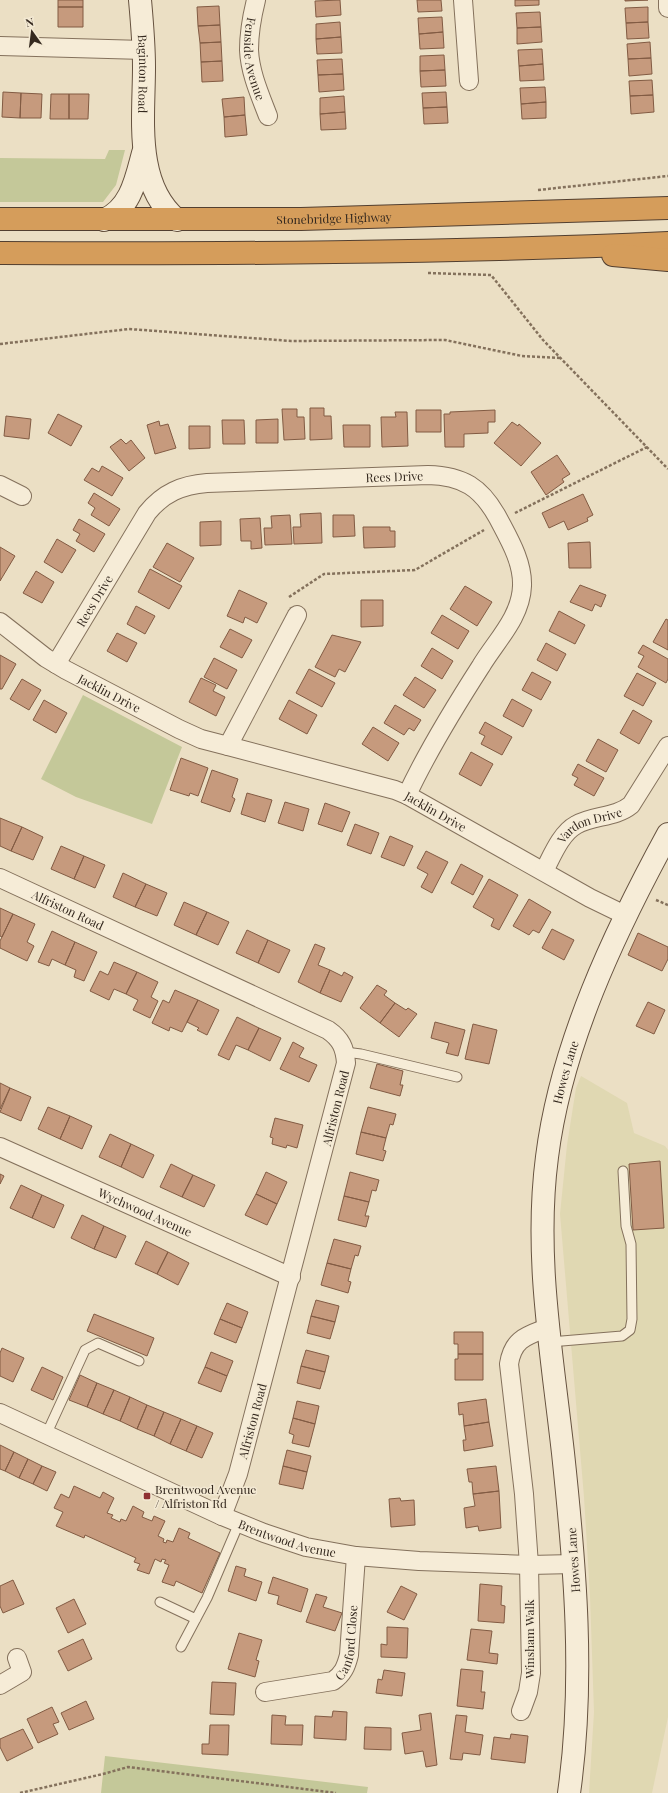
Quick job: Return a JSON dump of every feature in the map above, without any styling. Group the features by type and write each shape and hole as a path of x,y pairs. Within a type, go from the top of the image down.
{"highway":[{"path":"594,209 668,193"},
{"name":"Stonebridge Highway","path":"0,219 301,219 594,209 668,208"},
{"path":"0,253 154,254 447,251 668,243"},
{"path":"557,248 644,260 668,260"}],"main road":[{"name":"Baginton Road","path":"140,0 144,50 144,148 149,173 157,196 164,207 177,220"},
{"name":"Baginton Road","path":"104,220 116,213 130,194 144,148"},
{"name":"Howes Lane","path":"569,1793 572,1772 578,1667 574,1564 563,1452 548,1335 542,1254 546,1159 554,1112 581,1022 627,916 668,834"}],"street":[{"name":"Fenside Avenue","path":"256,0 249,51 256,83 268,116"},
{"path":"464,0 469,81"},
{"path":"668,0 668,8"},
{"path":"0,46 144,50"},
{"name":"Rees Drive","path":"56,664 147,513 163,496 183,487 207,483 443,476 458,479 472,486 483,494 500,521 519,563 522,586 514,616 481,665 420,766 407,795"},
{"path":"0,485 22,496"},
{"path":"228,746 297,615"},
{"name":"Jacklin Drive","path":"0,622 56,664 179,730 201,739 395,790 407,795 473,834 544,870 590,898 627,916"},
{"name":"Vardon Drive","path":"544,870 563,838 574,825 587,820 615,814 623,811 631,805 668,746"},
{"name":"Alfriston Road","path":"0,878 328,1030 337,1036 345,1052 346,1063 291,1277 238,1474 222,1516"},
{"name":"Wychwood Avenue","path":"0,1147 291,1277"},
{"path":"529,1565 524,1494 509,1364 510,1353 516,1344 527,1336 548,1335"},
{"name":"Brentwood Avenue","path":"0,1413 222,1516 306,1547 356,1556 419,1561 529,1565 574,1564"},
{"name":"Canford Close","path":"265,1692 333,1681 340,1676 345,1669 349,1655 356,1556"},
{"name":"Winsham Walk","path":"521,1711 528,1692 531,1673 529,1565"},
{"path":"0,1685 22,1672 17,1658"}],"lane":[{"path":"345,1052 361,1054 457,1077"},
{"path":"548,1335 622,1336 630,1330 632,1319 631,1244 626,1226 623,1171"},
{"path":"46,1435 85,1350 98,1343 138,1361"},
{"path":"181,1647 207,1598 239,1523"},
{"path":"160,1602 196,1618"}],"path":[{"path":"424,272 491,275 543,340 668,469"},
{"path":"0,344 129,329 290,341 445,340 522,356 561,358"},
{"path":"297,615 288,598 324,574 415,570 500,521 647,447"},
{"path":"20,1793 128,1767 336,1793"}],"shaded area":[{"path":"581,1076 627,1103 634,1133 665,1146 668,1150 668,1717 652,1793 589,1793 594,1712 590,1596 584,1497 560,1214 567,1145 576,1088"}],"green space":[{"path":"109,150 125,150 116,185 103,202 0,202 0,158 105,159"},
{"path":"83,695 182,747 152,824 76,797 41,779"},
{"path":"105,1756 368,1787 367,1793 101,1793"}],"building":[{"path":"58,0 83,0 83,7 58,7"},
{"path":"340,0 341,15 316,17 315,1"},
{"path":"417,0 441,0 442,11 418,12"},
{"path":"515,0 539,0 539,5 515,6"},
{"path":"625,0 648,0 625,1"},
{"path":"219,6 220,25 198,26 197,7"},
{"path":"58,7 83,7 83,27 58,27"},
{"path":"648,7 648,22 626,23 625,8"},
{"path":"540,12 541,27 517,28 516,13"},
{"path":"442,17 443,32 419,34 418,18"},
{"path":"340,22 341,37 316,39 316,24"},
{"path":"648,22 649,38 627,39 626,23"},
{"path":"220,25 221,42 200,43 198,26"},
{"path":"541,27 542,42 517,44 517,28"},
{"path":"443,32 444,48 420,49 419,34"},
{"path":"341,37 342,53 317,54 316,39"},
{"path":"221,42 222,61 201,62 200,43"},
{"path":"650,42 651,58 628,59 627,44"},
{"path":"542,49 543,64 519,66 518,50"},
{"path":"444,55 445,70 420,71 420,56"},
{"path":"651,58 652,74 629,76 628,59"},
{"path":"342,59 343,74 318,75 317,60"},
{"path":"222,61 223,81 202,82 201,62"},
{"path":"543,64 544,80 520,81 519,66"},
{"path":"445,70 446,86 421,87 420,71"},
{"path":"343,74 344,90 319,92 318,75"},
{"path":"652,80 653,95 630,96 629,81"},
{"path":"545,87 546,102 521,104 520,88"},
{"path":"3,92 21,93 20,118 2,117"},
{"path":"446,92 447,107 423,108 422,93"},
{"path":"21,93 42,94 41,118 20,118"},
{"path":"51,94 69,94 69,119 50,119"},
{"path":"69,94 89,94 88,119 69,119"},
{"path":"653,95 654,112 631,114 630,96"},
{"path":"344,96 345,112 320,114 320,98"},
{"path":"244,97 245,115 224,117 222,99"},
{"path":"546,102 546,118 522,119 521,104"},
{"path":"447,107 448,123 424,124 423,108"},
{"path":"345,112 346,129 321,130 320,114"},
{"path":"245,115 247,135 225,137 224,117"},
{"path":"310,408 324,408 324,416 331,416 332,439 310,440"},
{"path":"282,409 297,409 297,417 304,417 305,439 284,440"},
{"path":"416,410 441,410 441,432 416,432"},
{"path":"495,410 495,422 488,422 488,433 464,434 464,447 445,447 444,414 450,414 450,412"},
{"path":"395,412 407,412 408,446 382,447 381,417 396,417"},
{"path":"58,414 82,426 71,446 48,433"},
{"path":"6,416 31,419 29,439 4,436"},
{"path":"278,419 278,443 256,443 256,420"},
{"path":"222,420 244,420 245,444 223,444"},
{"path":"159,421 160,426 168,424 176,448 155,454 147,425"},
{"path":"512,422 518,426 519,424 541,443 521,466 494,443"},
{"path":"343,425 370,425 370,447 344,447"},
{"path":"189,426 210,426 210,448 189,449"},
{"path":"121,439 126,444 131,440 145,458 129,471 110,447"},
{"path":"557,455 570,474 562,479 564,482 546,495 531,472"},
{"path":"102,466 123,478 112,496 84,480 92,468 99,472"},
{"path":"94,493 120,509 109,526 91,515 95,508 88,503"},
{"path":"583,494 593,515 587,518 588,521 568,530 564,521 549,528 542,513"},
{"path":"321,513 322,543 294,544 293,527 301,527 300,514"},
{"path":"290,515 292,544 265,545 264,528 272,528 271,516"},
{"path":"333,515 354,515 355,536 333,537"},
{"path":"260,518 262,548 251,549 251,541 241,541 240,519"},
{"path":"79,519 105,534 94,552 76,541 80,534 73,530"},
{"path":"221,521 221,545 200,546 200,522"},
{"path":"363,527 390,527 390,531 395,531 395,547 364,548"},
{"path":"57,539 76,550 62,573 44,562"},
{"path":"590,542 591,568 569,568 568,543"},
{"path":"167,543 194,558 180,582 153,567"},
{"path":"0,547 15,556 0,581"},
{"path":"150,569 182,586 169,609 138,592"},
{"path":"36,571 54,582 42,603 23,593"},
{"path":"580,585 606,595 601,607 595,604 592,611 570,602"},
{"path":"465,586 492,602 477,626 450,609"},
{"path":"239,590 267,603 257,623 245,617 243,623 227,616"},
{"path":"361,600 383,600 383,626 361,627"},
{"path":"136,606 155,616 145,634 127,624"},
{"path":"559,611 585,625 575,644 549,631"},
{"path":"442,615 469,631 458,649 431,633"},
{"path":"666,619 668,620 668,650 653,642"},
{"path":"230,629 252,640 242,658 220,647"},
{"path":"117,633 137,643 127,662 107,651"},
{"path":"332,635 361,642 345,672 339,669 335,677 315,667"},
{"path":"546,643 566,654 557,671 537,660"},
{"path":"643,645 668,659 668,679 666,683 638,667 644,656 638,653"},
{"path":"432,648 453,661 442,679 421,666"},
{"path":"0,655 16,664 2,689 0,689"},
{"path":"214,658 237,670 227,689 204,677"},
{"path":"309,669 335,683 322,707 296,693"},
{"path":"532,672 551,682 541,700 522,690"},
{"path":"637,673 656,683 643,706 624,696"},
{"path":"415,677 436,690 424,708 403,695"},
{"path":"201,678 216,685 213,691 225,697 216,716 189,702"},
{"path":"22,679 41,690 29,710 10,699"},
{"path":"512,699 532,710 523,727 503,716"},
{"path":"44,700 67,713 56,733 33,720"},
{"path":"289,700 317,715 307,734 279,719"},
{"path":"395,705 421,720 414,731 409,728 404,735 384,723"},
{"path":"633,710 652,721 639,744 620,733"},
{"path":"485,722 512,737 502,755 481,744 485,736 479,733"},
{"path":"373,727 399,743 388,761 362,744"},
{"path":"598,739 618,750 606,772 586,761"},
{"path":"471,752 493,764 481,786 459,774"},
{"path":"181,758 208,768 198,796 190,793 189,796 170,790"},
{"path":"578,764 604,778 594,796 574,785 578,778 572,775"},
{"path":"212,770 238,779 232,797 235,799 230,812 201,802"},
{"path":"247,793 272,800 265,822 241,814"},
{"path":"285,802 309,809 303,831 278,823"},
{"path":"325,803 350,812 342,832 318,824"},
{"path":"0,818 22,827 11,851 0,846"},
{"path":"355,824 379,833 371,854 347,845"},
{"path":"22,827 43,837 33,860 11,851"},
{"path":"390,836 413,846 404,866 381,857"},
{"path":"61,846 84,856 74,879 51,869"},
{"path":"426,851 448,862 432,893 421,887 428,874 417,868"},
{"path":"84,856 105,865 95,888 74,879"},
{"path":"461,864 483,876 473,895 451,883"},
{"path":"123,873 146,884 135,907 113,897"},
{"path":"489,879 518,895 499,930 491,926 494,919 473,907"},
{"path":"146,884 167,893 157,916 135,907"},
{"path":"529,899 551,912 539,933 533,930 529,935 513,926"},
{"path":"184,902 207,912 196,935 174,925"},
{"path":"0,908 13,914 2,937 0,936"},
{"path":"207,912 229,922 218,945 196,935"},
{"path":"13,914 35,924 27,942 34,946 27,961 0,948 0,941"},
{"path":"552,929 574,940 564,960 542,948"},
{"path":"247,930 268,940 258,963 236,953"},
{"path":"52,931 75,942 65,965 52,959 49,966 38,962"},
{"path":"638,933 668,947 668,959 662,971 628,955"},
{"path":"268,940 290,950 279,973 258,963"},
{"path":"75,942 97,952 84,981 74,977 76,970 65,965"},
{"path":"315,944 325,948 318,965 330,970 320,993 298,982"},
{"path":"114,962 137,972 126,994 114,989 109,1000 90,991 100,971 108,975"},
{"path":"330,970 342,976 344,972 353,977 341,1002 320,993"},
{"path":"137,972 158,982 151,997 158,1001 150,1018 133,1010 138,1000 126,994"},
{"path":"377,985 387,991 384,995 395,1003 380,1023 360,1008"},
{"path":"175,990 198,1000 182,1032 170,1027 169,1031 152,1023 163,1000 169,1003"},
{"path":"198,1000 219,1010 207,1035 197,1030 199,1028 187,1022"},
{"path":"648,1002 665,1010 654,1034 636,1026"},
{"path":"395,1003 406,1010 408,1008 417,1014 399,1037 380,1023"},
{"path":"237,1017 259,1028 248,1050 236,1045 229,1060 218,1055"},
{"path":"435,1022 465,1030 458,1056 446,1053 449,1043 431,1038"},
{"path":"473,1024 497,1030 489,1064 465,1059"},
{"path":"259,1028 281,1038 270,1061 248,1050"},
{"path":"293,1042 304,1048 299,1057 317,1065 309,1082 280,1069"},
{"path":"377,1064 403,1071 400,1085 403,1085 400,1096 370,1088"},
{"path":"0,1083 10,1088 0,1109"},
{"path":"10,1088 31,1097 21,1121 0,1112"},
{"path":"48,1107 70,1116 60,1139 38,1129"},
{"path":"368,1107 396,1114 393,1125 390,1124 386,1138 361,1132"},
{"path":"70,1116 92,1126 82,1149 60,1139"},
{"path":"275,1118 303,1125 297,1148 287,1145 286,1148 272,1144 273,1138 270,1137"},
{"path":"361,1132 386,1138 383,1150 386,1151 383,1161 356,1154"},
{"path":"110,1134 131,1144 121,1167 99,1157"},
{"path":"131,1144 154,1155 143,1178 121,1167"},
{"path":"660,1161 664,1228 633,1230 629,1164"},
{"path":"171,1164 193,1175 182,1197 160,1187"},
{"path":"266,1172 287,1182 277,1204 256,1194"},
{"path":"350,1172 379,1180 376,1191 372,1190 369,1202 344,1196"},
{"path":"0,1174 4,1176 0,1184"},
{"path":"193,1175 215,1185 204,1207 182,1197"},
{"path":"21,1185 42,1195 32,1218 10,1208"},
{"path":"256,1194 277,1204 267,1225 245,1215"},
{"path":"42,1195 64,1205 54,1228 32,1218"},
{"path":"344,1196 369,1202 365,1216 369,1216 366,1227 338,1220"},
{"path":"82,1215 104,1226 94,1249 71,1238"},
{"path":"104,1226 126,1236 116,1258 94,1249"},
{"path":"334,1239 361,1246 358,1256 355,1255 351,1269 327,1263"},
{"path":"146,1241 168,1252 157,1274 135,1264"},
{"path":"168,1252 189,1263 178,1285 157,1274"},
{"path":"327,1263 351,1269 348,1281 351,1282 348,1293 321,1285"},
{"path":"316,1300 339,1306 335,1322 311,1316"},
{"path":"227,1303 248,1312 242,1328 220,1319"},
{"path":"94,1314 154,1338 147,1356 87,1331"},
{"path":"311,1316 335,1322 330,1339 307,1333"},
{"path":"220,1319 242,1328 236,1343 214,1334"},
{"path":"454,1332 483,1332 483,1354 458,1354 458,1344 454,1344"},
{"path":"2,1348 24,1358 13,1382 0,1376 0,1353"},
{"path":"306,1350 329,1356 325,1372 301,1366"},
{"path":"211,1352 233,1361 227,1376 205,1367"},
{"path":"458,1354 483,1354 483,1380 455,1380 455,1359 458,1359"},
{"path":"301,1366 325,1372 320,1389 297,1383"},
{"path":"42,1367 63,1377 53,1400 31,1390"},
{"path":"205,1367 227,1376 221,1392 198,1383"},
{"path":"80,1375 97,1383 87,1407 69,1400"},
{"path":"97,1383 114,1390 103,1414 87,1407"},
{"path":"114,1390 130,1397 120,1421 103,1414"},
{"path":"130,1397 147,1405 137,1429 120,1421"},
{"path":"486,1399 489,1422 464,1426 463,1414 459,1415 458,1403"},
{"path":"297,1401 319,1406 315,1424 293,1418"},
{"path":"147,1405 164,1412 154,1436 137,1429"},
{"path":"164,1412 181,1419 170,1444 154,1436"},
{"path":"293,1418 315,1424 309,1447 292,1443 294,1435 289,1433"},
{"path":"181,1419 197,1426 186,1451 170,1444"},
{"path":"489,1422 493,1446 464,1451 463,1440 466,1440 464,1426"},
{"path":"197,1426 213,1433 202,1458 186,1451"},
{"path":"0,1445 14,1452 5,1471 0,1469"},
{"path":"287,1450 311,1456 307,1472 283,1466"},
{"path":"14,1452 28,1459 19,1478 5,1471"},
{"path":"28,1459 42,1466 33,1484 19,1478"},
{"path":"42,1466 56,1472 47,1491 33,1484"},
{"path":"283,1466 307,1472 303,1489 279,1484"},
{"path":"496,1466 499,1491 473,1494 472,1482 469,1482 467,1469"},
{"path":"74,1486 100,1498 103,1492 114,1498 107,1513 113,1515 111,1518 120,1522 121,1519 126,1521 133,1506 144,1512 142,1517 152,1521 154,1516 165,1521 158,1536 164,1539 163,1542 166,1543 167,1540 173,1542 179,1528 190,1533 188,1538 220,1553 202,1593 176,1581 174,1586 162,1582 169,1565 164,1563 166,1560 162,1559 161,1562 155,1559 149,1574 137,1570 140,1564 134,1562 136,1558 85,1535 84,1538 56,1526 63,1512 54,1508 61,1494 69,1498"},
{"path":"499,1491 501,1528 479,1531 478,1526 466,1528 464,1508 475,1506 473,1494"},
{"path":"400,1498 401,1501 414,1500 415,1525 391,1527 389,1499"},
{"path":"236,1566 246,1569 244,1576 262,1582 256,1601 228,1591"},
{"path":"273,1577 308,1589 301,1612 277,1604 279,1596 268,1593"},
{"path":"13,1580 24,1604 3,1613 0,1606 0,1586"},
{"path":"480,1584 502,1586 501,1605 505,1606 504,1623 478,1621"},
{"path":"401,1586 417,1594 404,1620 387,1612"},
{"path":"316,1594 327,1597 323,1607 342,1613 335,1631 306,1622"},
{"path":"74,1599 86,1624 68,1633 56,1608"},
{"path":"387,1627 408,1628 407,1658 381,1657 381,1644 387,1645"},
{"path":"471,1629 492,1631 489,1653 498,1654 497,1664 467,1660"},
{"path":"239,1633 262,1640 256,1660 259,1661 255,1677 228,1669"},
{"path":"83,1639 92,1659 68,1671 58,1651"},
{"path":"461,1669 483,1671 481,1692 485,1692 483,1709 457,1706"},
{"path":"384,1670 405,1673 402,1696 376,1693 378,1679 382,1680"},
{"path":"212,1682 236,1683 234,1715 210,1714"},
{"path":"86,1701 94,1719 69,1730 61,1713"},
{"path":"52,1707 59,1722 53,1724 58,1734 38,1743 27,1719"},
{"path":"333,1711 347,1712 346,1740 314,1738 315,1716 332,1717"},
{"path":"431,1713 437,1765 426,1767 423,1751 405,1754 402,1733 421,1730 419,1715"},
{"path":"272,1715 286,1716 285,1725 303,1725 302,1745 271,1744"},
{"path":"456,1715 467,1716 465,1732 483,1735 480,1755 463,1753 462,1760 450,1759"},
{"path":"210,1725 229,1725 228,1755 202,1754 202,1744 209,1744"},
{"path":"365,1727 391,1728 391,1750 364,1749"},
{"path":"23,1729 33,1748 7,1761 0,1747 0,1739"},
{"path":"511,1734 528,1736 525,1763 491,1759 494,1737 510,1739"}],"place":[{"name":"Brentwood Avenue / Alfriston Rd","path":"147,1496"}]}
